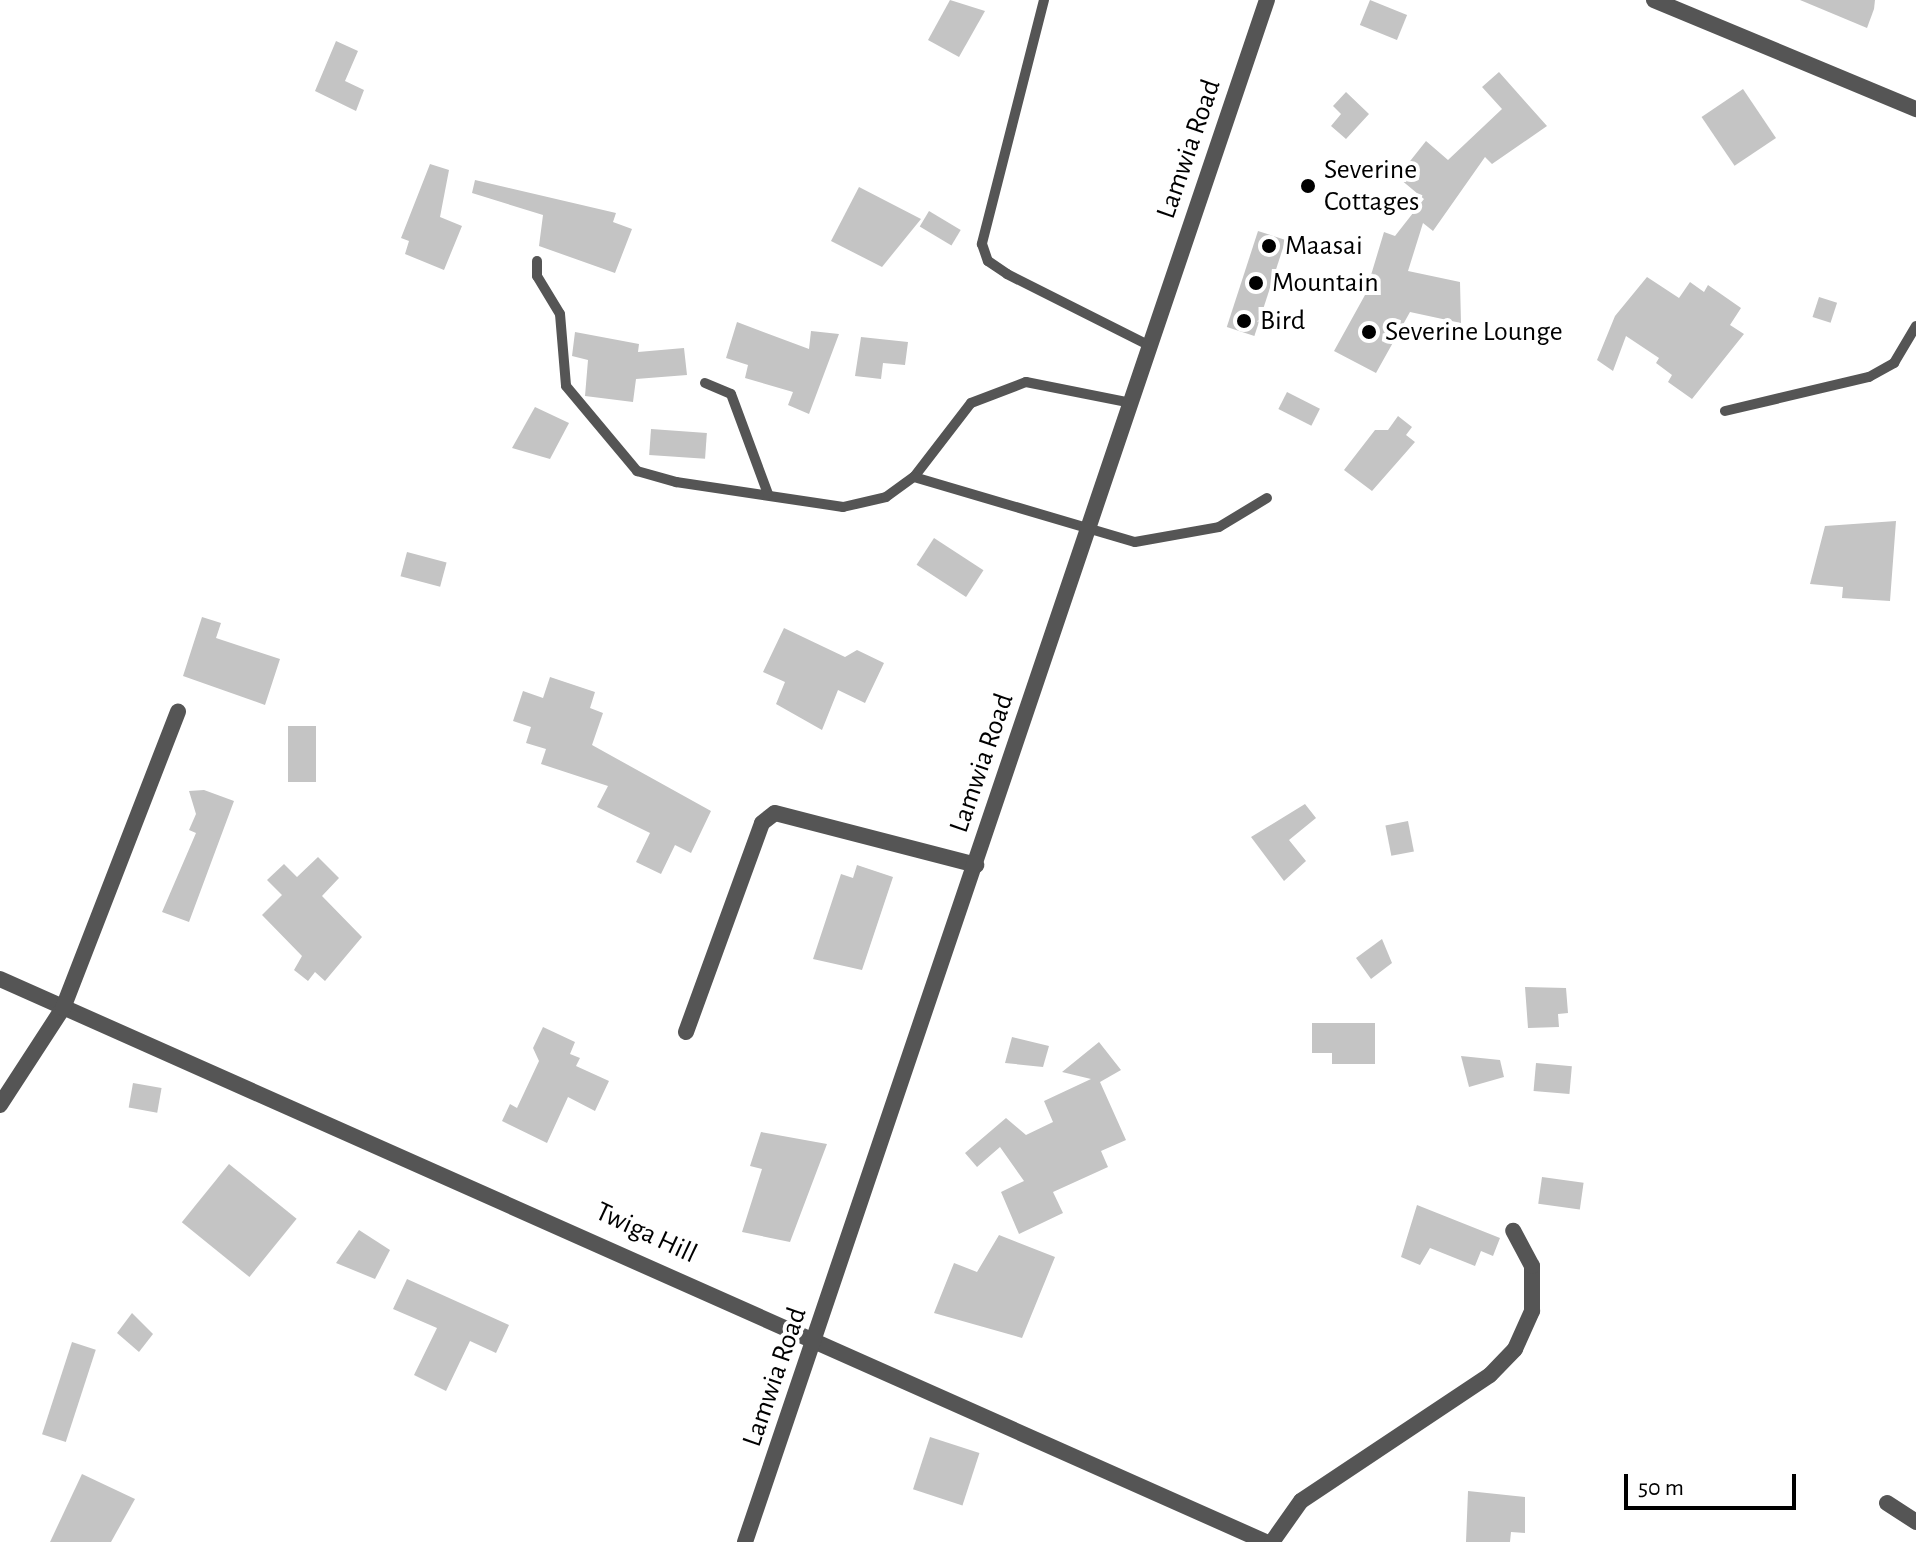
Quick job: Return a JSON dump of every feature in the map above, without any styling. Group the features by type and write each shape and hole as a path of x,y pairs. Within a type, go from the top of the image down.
{"street":[{"name":"Lamwia Road","path":"745,1542 1267,0"},
{"path":"1654,0 1916,109"},
{"path":"0,1105 63,1008 178,711"},
{"path":"686,1032 762,823 775,813 976,865"},
{"name":"Twiga Hill","path":"0,979 569,1226 814,1342 1269,1542"},
{"path":"1269,1542 1301,1501 1490,1375 1515,1349 1532,1311 1532,1266 1513,1231"},
{"path":"1887,1503 1916,1522"}],"lane":[{"path":"1044,0 982,244 988,261 1007,274 1150,346"},
{"path":"537,261 537,276 560,314 566,386 611,448 637,471 663,479 843,507 886,497 914,477 971,403 1026,382 1131,403"},
{"path":"1725,411 1869,377 1894,363 1916,326"},
{"path":"705,383 731,394 742,413 768,494"},
{"path":"914,477 1135,542 1174,538 1219,527 1267,498"}],"building":[{"path":"950,0 985,11 959,57 928,40"},
{"path":"1370,0 1407,15 1397,40 1360,25"},
{"path":"1800,0 1875,0 1867,28"},
{"path":"336,41 358,51 345,81 364,90 356,111 315,91"},
{"path":"1499,72 1547,126 1492,164 1485,157 1433,231 1423,223 1408,271 1460,282 1461,323 1410,312 1376,373 1334,351 1365,295 1384,232 1395,236 1424,199 1400,179 1403,170 1426,141 1448,160 1502,109 1482,87"},
{"path":"1743,89 1776,138 1735,166 1702,117"},
{"path":"1346,92 1369,114 1346,139 1331,126 1341,114 1333,106"},
{"path":"430,164 449,170 440,217 462,226 444,270 405,254 409,241 401,238"},
{"path":"475,180 616,213 613,222 632,229 615,273 539,246 543,215 472,193"},
{"path":"859,187 921,219 882,267 831,241"},
{"path":"929,211 961,230 951,245 920,226"},
{"path":"1258,231 1286,240 1254,336 1227,327"},
{"path":"1647,277 1679,298 1690,282 1704,292 1708,285 1741,308 1730,325 1744,334 1692,399 1668,382 1672,375 1656,363 1659,358 1626,336 1613,371 1597,360 1615,316"},
{"path":"1819,297 1837,303 1831,323 1813,317"},
{"path":"737,322 809,349 811,331 839,334 809,414 788,405 793,392 745,378 748,365 726,358"},
{"path":"575,332 639,344 638,352 684,348 687,375 636,379 633,402 585,396 588,360 572,356"},
{"path":"861,337 908,342 905,365 883,363 881,379 855,376"},
{"path":"1287,392 1320,409 1311,426 1278,409"},
{"path":"535,407 569,423 550,459 512,448"},
{"path":"1398,416 1412,427 1406,435 1415,442 1372,491 1344,470 1375,430 1388,430"},
{"path":"651,429 707,433 705,459 649,455"},
{"path":"1896,521 1890,601 1842,598 1843,587 1810,584 1825,526"},
{"path":"934,538 983,570 966,597 917,565"},
{"path":"407,552 447,563 440,587 401,576"},
{"path":"202,617 221,623 216,638 280,659 265,705 183,676"},
{"path":"784,628 845,657 857,650 884,663 865,703 838,690 822,730 776,704 785,682 763,672"},
{"path":"550,677 595,692 590,708 603,713 592,745 711,811 691,853 675,845 661,874 636,862 650,833 597,807 608,786 541,764 546,749 526,743 531,727 513,721 523,691 543,698"},
{"path":"288,726 316,726 316,782 288,782"},
{"path":"204,790 234,801 189,922 162,912 196,833 189,830 196,814 189,791"},
{"path":"1305,804 1316,818 1289,840 1306,861 1284,881 1251,837"},
{"path":"1408,821 1414,851 1391,856 1385,825"},
{"path":"318,857 339,878 322,896 362,937 325,981 315,972 308,981 294,970 302,956 262,915 282,895 267,880 284,864 297,877"},
{"path":"857,865 893,877 862,970 813,959 841,874 853,878"},
{"path":"1382,939 1392,963 1371,979 1356,958"},
{"path":"1525,987 1566,988 1568,1013 1558,1014 1559,1027 1528,1028"},
{"path":"1312,1023 1375,1023 1375,1064 1332,1064 1332,1053 1312,1053"},
{"path":"543,1027 575,1042 570,1054 580,1058 576,1066 609,1081 595,1111 568,1097 547,1143 502,1121 510,1104 517,1108 539,1061 533,1048"},
{"path":"1012,1037 1049,1046 1043,1067 1005,1063"},
{"path":"1099,1042 1121,1070 1100,1082 1126,1140 1101,1151 1108,1167 1053,1192 1063,1213 1019,1234 1001,1192 1024,1181 1000,1147 977,1167 965,1153 1006,1118 1026,1135 1053,1122 1044,1101 1091,1079 1062,1072"},
{"path":"1461,1056 1500,1060 1504,1077 1469,1087"},
{"path":"1536,1063 1572,1066 1569,1094 1534,1091"},
{"path":"133,1083 162,1088 157,1113 129,1108"},
{"path":"761,1132 827,1144 790,1242 742,1232 762,1169 750,1166"},
{"path":"229,1164 297,1219 249,1277 182,1222"},
{"path":"1542,1177 1584,1183 1580,1210 1538,1204"},
{"path":"1417,1205 1500,1238 1493,1256 1481,1251 1475,1266 1430,1248 1420,1265 1401,1257"},
{"path":"359,1230 390,1250 375,1279 336,1263"},
{"path":"999,1235 1055,1257 1022,1338 934,1313 954,1263 977,1272"},
{"path":"407,1279 509,1325 496,1353 470,1341 446,1391 414,1375 437,1328 393,1309"},
{"path":"132,1313 153,1334 139,1352 117,1333"},
{"path":"72,1342 96,1350 66,1442 42,1434"},
{"path":"930,1437 979,1453 962,1505 913,1489"},
{"path":"82,1474 135,1499 111,1542 50,1542"},
{"path":"1468,1491 1525,1497 1525,1533 1511,1532 1510,1542 1466,1542"}],"place":[{"name":"Severine Cottages","path":"1308,186"},
{"name":"Maasai","path":"1269,246"},
{"name":"Mountain","path":"1256,283"},
{"name":"Bird","path":"1244,321"},
{"name":"Severine Lounge","path":"1369,332"}]}
